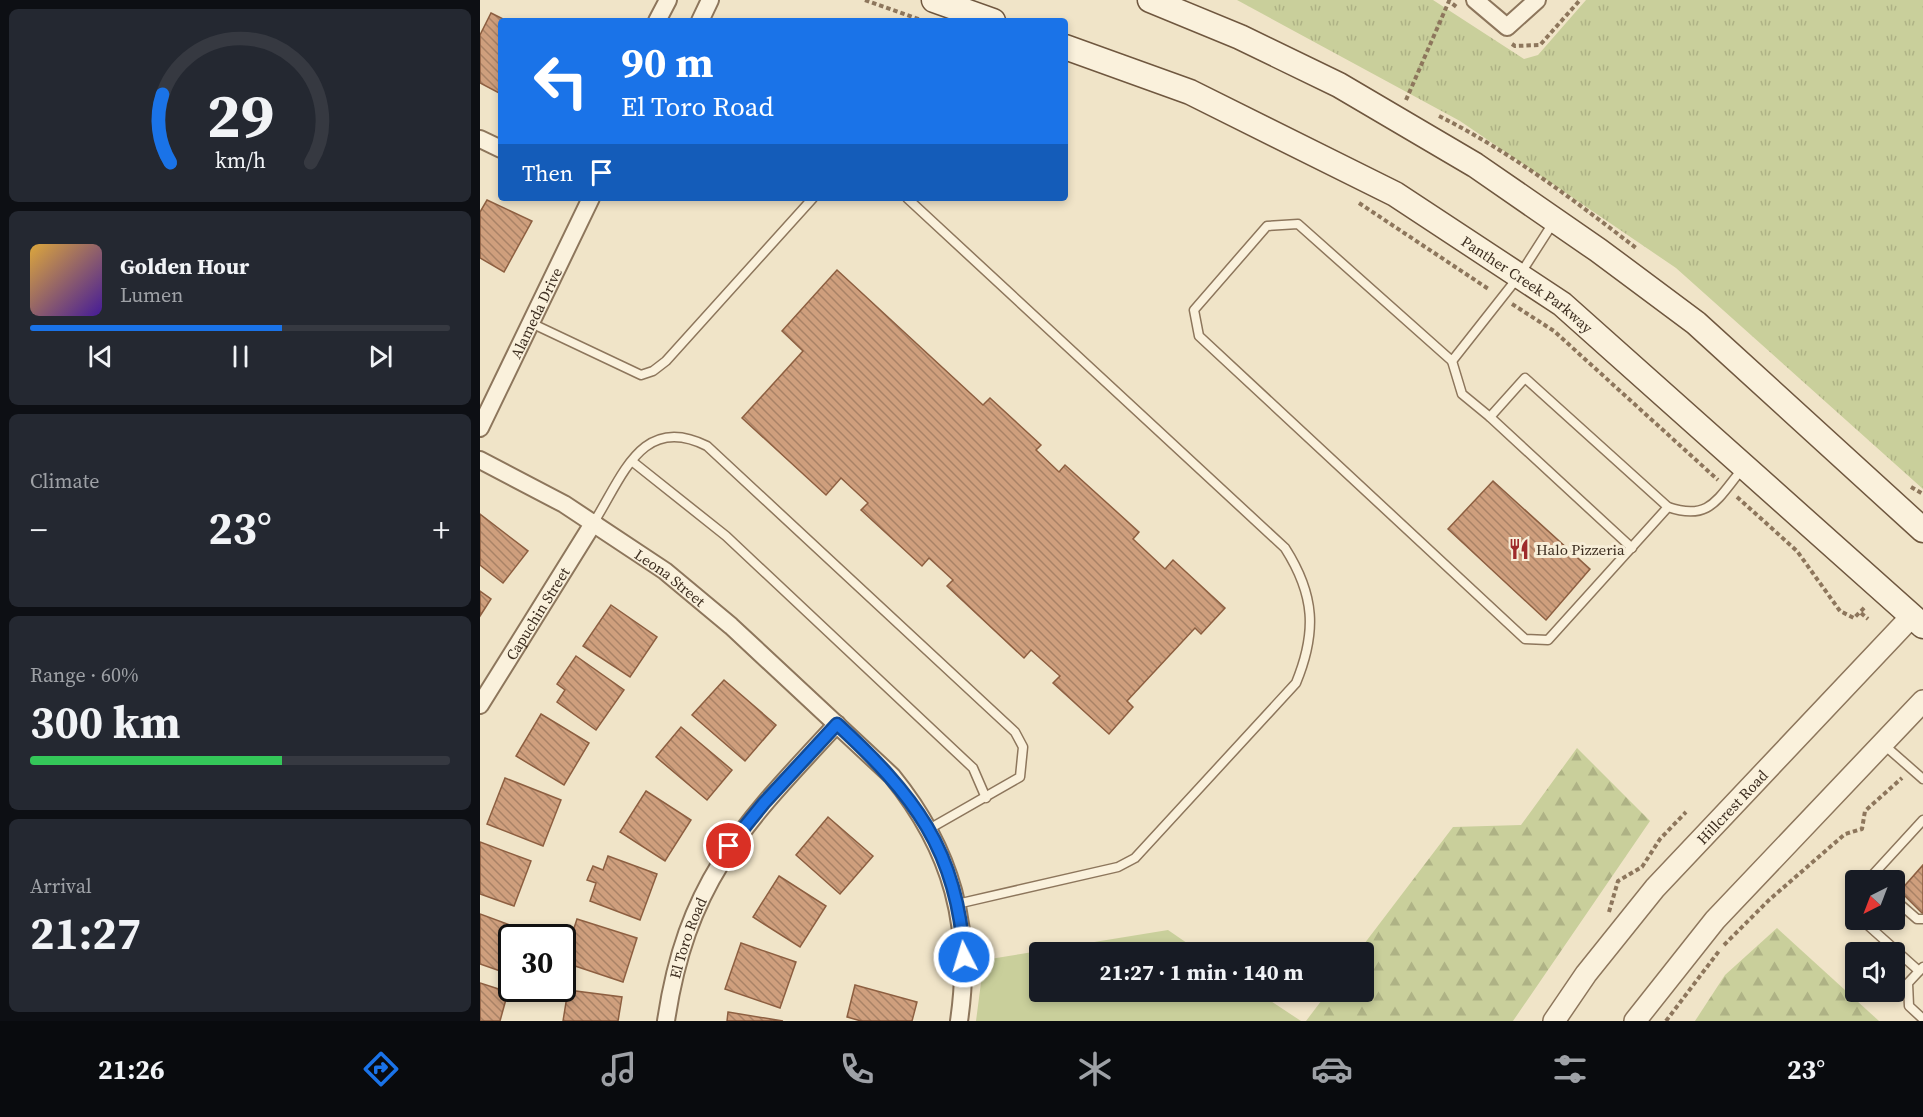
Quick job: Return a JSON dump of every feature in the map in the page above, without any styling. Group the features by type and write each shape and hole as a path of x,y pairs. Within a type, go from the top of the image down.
{"main road":[{"path":"934,0 985,18"},
{"path":"1150,0 1240,37 1339,85 1475,165 1696,323 1923,530"},
{"name":"Panther Creek Parkway","path":"1068,48 1190,92 1395,194 1562,304 1744,466 1919,615"}],"street":[{"path":"659,18 668,0"},
{"path":"701,18 710,0"},
{"path":"1475,0 1507,27 1537,0"},
{"path":"480,139 498,148"},
{"name":"Alameda Drive","path":"480,428 590,201"},
{"name":"Leona Street","path":"480,460 534,487 594,522 630,546 698,598 892,776 929,829 944,860 957,904 964,957 959,1021"},
{"name":"Capuchin Street","path":"480,705 594,522"},
{"name":"Hillcrest Road","path":"1554,1021 1586,974 1654,888 1919,615"},
{"path":"1635,1021 1715,920 1923,700"},
{"name":"El Toro Road","path":"666,1021 681,946 702,894 715,870 752,817 837,724"}],"lane":[{"path":"531,323 641,375 653,371 666,361 810,201"},
{"path":"910,201 1285,548 1298,569 1308,598 1311,622 1308,649 1296,683 1135,858 1118,867 957,904"},
{"path":"1452,361 1519,276 1555,220"},
{"path":"1632,548 1462,394 1452,361 1298,224 1267,226 1194,310 1199,336 1525,639 1548,640 1632,548 1668,507"},
{"path":"1490,417 1525,378 1668,507 1687,513 1707,509 1744,466"},
{"path":"594,522 648,443 669,435 688,437 707,446 1015,732 1023,747 1020,777 929,829"},
{"path":"633,462 726,536 973,768 986,798"},
{"path":"1883,744 1923,779"},
{"path":"1880,870 1923,820"},
{"path":"1905,909 1917,919 1923,920"},
{"path":"1874,930 1921,969 1908,983 1909,1006 1923,1018"}],"path":[{"path":"865,0 916,18"},
{"path":"1406,99 1449,1"},
{"path":"1860,613 1868,619"},
{"path":"1666,1021 1724,945 1768,900 1845,834 1862,829 1865,812 1912,769"}],"green space":[{"path":"1237,0 1433,0 1524,59 1538,55 1586,0 1923,0 1923,489 1676,268 1460,121"},
{"path":"1577,748 1650,821 1513,1021 1306,1021 1320,1002 1374,1002 1374,942 1366,942 1453,827 1521,825"},
{"path":"1777,928 1845,990 1845,1002 1858,1002 1879,1021 1695,1021 1725,975"},
{"path":"1168,930 1185,942 1094,942"},
{"path":"1029,953 1029,1002 1272,1002 1301,1021 976,1021 984,960"}],"building":[{"path":"491,13 501,18 498,18 498,92 480,83 480,35"},
{"path":"487,200 532,221 504,272 480,258 480,212"},
{"path":"837,270 983,405 990,398 1041,445 1036,450 1059,472 1065,465 1139,532 1133,539 1165,569 1173,560 1225,608 1201,634 1195,628 1127,701 1133,707 1109,734 1053,683 1060,676 1031,650 1024,658 947,586 953,580 929,558 922,566 861,510 868,503 841,478 826,495 742,418 803,351 782,331"},
{"name":"Halo Pizzeria","path":"1493,481 1590,569 1546,620 1448,529"},
{"path":"480,514 528,551 503,583 480,565"},
{"path":"480,591 491,599 480,616"},
{"path":"611,605 657,637 630,677 583,646"},
{"path":"576,656 624,690 596,730 557,702 565,690 557,684"},
{"path":"724,680 776,725 745,761 692,715"},
{"path":"541,714 589,743 564,785 516,756"},
{"path":"681,727 732,770 707,800 656,757"},
{"path":"505,778 561,800 543,846 487,824"},
{"path":"646,791 691,820 665,861 620,832"},
{"path":"828,817 873,856 840,894 796,855"},
{"path":"480,842 531,861 514,906 480,894"},
{"path":"608,856 657,874 640,920 590,901 596,883 587,880 593,866 603,870"},
{"path":"1923,865 1923,914 1905,896 1905,885"},
{"path":"779,876 826,906 800,947 753,917"},
{"path":"480,914 507,924 498,924 498,970 480,964"},
{"path":"577,919 637,938 623,982 576,966"},
{"path":"741,943 796,962 780,1008 725,989"},
{"path":"480,983 498,989 498,1002 505,1002 500,1021 480,1021"},
{"path":"855,985 917,1002 912,1021 861,1021 847,1017"},
{"path":"576,991 622,997 618,1021 563,1021 566,1002 576,1002"},
{"path":"728,1012 783,1021 727,1021"}],"place":[{"name":"Halo Pizzeria","path":"1519,549"}],"route":[{"path":"729,846 764,803 837,724 892,776 908,795 934,837 944,860 958,908 964,957"}]}
